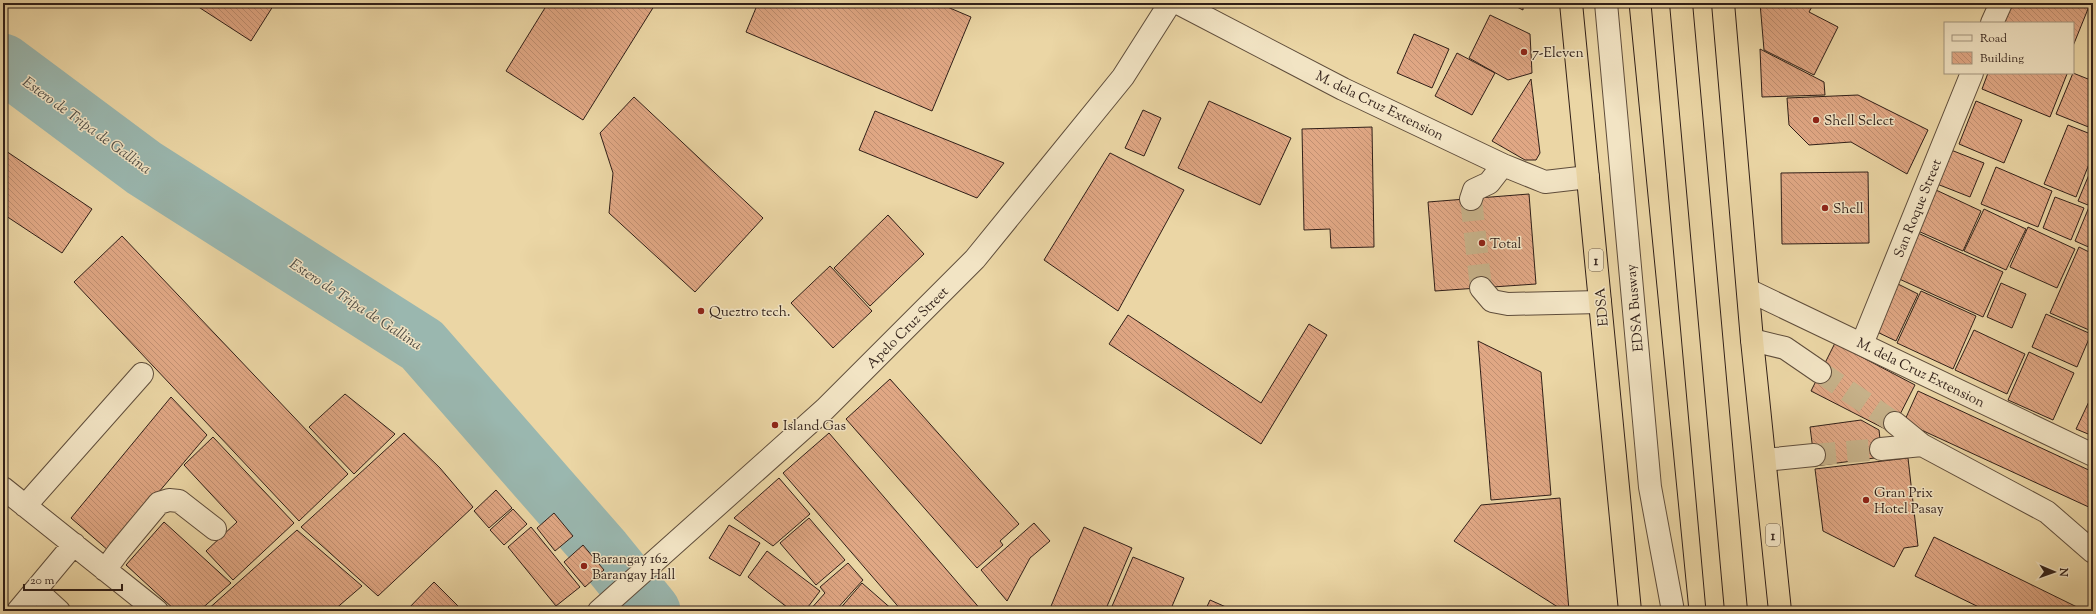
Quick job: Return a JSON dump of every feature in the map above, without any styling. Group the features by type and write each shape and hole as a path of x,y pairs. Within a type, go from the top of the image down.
{"highway":[{"name":"EDSA","path":"1571,3 1630,611"},
{"path":"1681,3 1736,611"},
{"name":"1","path":"1723,3 1752,340 1780,611"}],"street":[{"name":"Apelo Cruz Street","path":"599,611 825,409 975,259 1123,77 1170,3"},
{"name":"M. dela Cruz Extension","path":"1178,3 1343,89 1503,165 1545,182 1588,177"},
{"name":"EDSA Busway","path":"1606,3 1650,487 1673,611"},
{"path":"1992,22 2001,3"},
{"name":"San Roque Street","path":"1862,344 1972,74"},
{"path":"1471,199 1474,190 1489,183 1503,165"},
{"path":"1481,288 1492,301 1508,304 1600,302"},
{"name":"M. dela Cruz Extension","path":"1748,290 2093,455"},
{"path":"1752,340 1785,348 1820,372"},
{"path":"26,506 142,374"},
{"path":"1895,423 1922,445 2047,512 2093,552"},
{"path":"1881,449 1922,445"},
{"path":"1765,460 1814,455"},
{"path":"3,488 157,611"},
{"path":"105,570 118,551 159,503 169,500 179,501 214,529"},
{"path":"18,611 74,544"},
{"path":"36,590 59,611"}],"building":[{"path":"199,3 275,3 251,41 197,6"},
{"path":"548,3 656,3 583,120 506,71"},
{"path":"758,3 938,3 971,17 932,111 746,32"},
{"path":"1509,3 1523,3 1523,10"},
{"path":"1760,3 1814,3 1809,12 1838,27 1814,75 1764,50"},
{"path":"2012,3 2090,4 2074,44 2074,22 2004,22"},
{"path":"1490,15 1530,34 1532,73 1508,80 1469,58"},
{"path":"1414,34 1449,49 1432,88 1397,73"},
{"path":"1760,49 1824,82 1825,95 1762,97"},
{"path":"1457,53 1495,73 1472,115 1435,96"},
{"path":"1988,74 2067,74 2050,117 1982,89"},
{"path":"2073,74 2093,81 2093,123 2091,128 2056,114"},
{"path":"1531,79 1540,153 1536,160 1525,160 1492,141"},
{"path":"1858,95 1928,130 1907,174 1851,142 1809,145 1789,125 1787,98"},
{"path":"634,97 763,218 695,292 609,213 613,173 600,133"},
{"path":"1209,101 1291,138 1260,205 1178,168"},
{"path":"1976,101 2022,120 2004,163 1959,144"},
{"path":"1143,110 1161,118 1144,156 1125,148"},
{"path":"875,111 1004,163 977,198 859,150"},
{"path":"2068,125 2093,135 2093,154 2076,197 2044,184"},
{"path":"1372,127 1374,247 1331,248 1330,229 1304,230 1302,129"},
{"path":"3,149 92,209 62,253 3,214"},
{"path":"1951,150 1984,163 1970,197 1937,184"},
{"path":"1110,153 1184,190 1118,311 1044,260"},
{"path":"2093,165 2093,207 2078,201"},
{"path":"1996,167 2052,191 2038,227 1981,204"},
{"name":"Shell","path":"1868,172 1869,243 1782,244 1781,173"},
{"path":"1936,190 1981,211 1963,251 1918,231"},
{"name":"Total","path":"1529,194 1536,284 1435,291 1428,202"},
{"path":"2055,197 2084,208 2071,240 2043,228"},
{"path":"2089,207 2093,209 2093,249 2075,241"},
{"path":"1984,209 2026,229 2006,270 1964,251"},
{"path":"888,215 924,254 870,306 834,268"},
{"path":"2028,227 2075,249 2057,288 2010,267"},
{"path":"1918,233 2003,272 1983,317 1897,278"},
{"path":"122,236 348,474 299,521 74,282"},
{"path":"2079,247 2093,254 2093,322 2089,330 2050,313"},
{"path":"830,266 872,311 833,348 791,303"},
{"path":"1896,283 1918,294 1896,341 1875,331"},
{"path":"2001,283 2026,294 2012,328 1987,317"},
{"path":"1921,291 1976,316 1953,369 1897,343"},
{"path":"2046,314 2091,334 2077,367 2032,347"},
{"path":"1128,315 1261,403 1309,324 1327,335 1261,444 1109,344"},
{"path":"1974,330 2025,354 2007,394 1955,370"},
{"path":"1478,341 1541,372 1551,495 1491,500"},
{"path":"1835,343 1915,385 1891,432 1811,391"},
{"path":"2029,352 2074,373 2053,420 2008,400"},
{"path":"890,379 1019,524 1000,541 1003,545 977,568 846,419"},
{"path":"1918,391 2093,472 2093,509 1904,422"},
{"path":"2093,393 2093,436 2076,429"},
{"path":"345,394 395,434 354,474 309,427"},
{"path":"171,397 207,435 109,551 71,518"},
{"path":"1861,420 1879,430 1882,457 1815,466 1810,427"},
{"path":"404,433 440,468 473,507 378,596 301,527"},
{"path":"829,433 982,611 902,611 783,473"},
{"path":"213,437 294,523 233,580 206,551 237,522 184,465"},
{"name":"Gran Prix Hotel Pasay","path":"1908,458 1918,546 1904,548 1894,567 1823,531 1815,469"},
{"path":"779,478 810,514 773,546 734,518"},
{"path":"496,490 512,508 489,528 474,511"},
{"path":"1560,498 1569,611 1564,611 1454,541 1481,505"},
{"path":"513,509 527,524 504,545 490,530"},
{"path":"554,513 573,536 555,551 537,528"},
{"path":"809,518 845,560 816,585 780,543"},
{"path":"164,522 231,583 199,611 176,611 126,565"},
{"path":"1034,523 1050,541 1030,558 1007,601 981,570"},
{"path":"729,525 760,543 740,576 709,558"},
{"path":"531,527 580,587 556,606 508,547"},
{"path":"1084,527 1132,548 1105,611 1049,611"},
{"path":"297,530 362,586 333,611 206,611"},
{"path":"1934,537 2079,608 2078,611 1987,611 1915,576"},
{"name":"Barangay 162 Barangay Hall","path":"583,545 604,570 585,587 564,562"},
{"path":"767,551 820,591 805,611 792,611 748,577"},
{"path":"1133,557 1184,578 1170,611 1110,611"},
{"path":"848,563 863,580 835,611 809,611 825,593 820,587"},
{"path":"434,582 463,611 406,611"},
{"path":"862,583 894,611 838,611"},
{"path":"1210,600 1235,611 1205,611"}],"waterway":[{"name":"Estero de Tripa de Gallina","path":"3,63 144,168 422,345 603,552 651,611"}],"tunnel":[{"path":"1471,199 1481,288"},
{"path":"1820,372 1895,423"},
{"path":"1814,455 1881,449"}],"tram line":[{"path":"1629,3 1689,611"},
{"path":"1651,3 1706,611"}],"place":[{"name":"7-Eleven","path":"1524,52"},
{"name":"Shell Select","path":"1816,120"},
{"name":"Shell","path":"1825,208"},
{"name":"Total","path":"1482,243"},
{"name":"Queztro tech.","path":"701,311"},
{"name":"Island Gas","path":"775,425"},
{"name":"Gran Prix Hotel Pasay","path":"1866,500"},
{"name":"Barangay 162 Barangay Hall","path":"584,566"}]}
